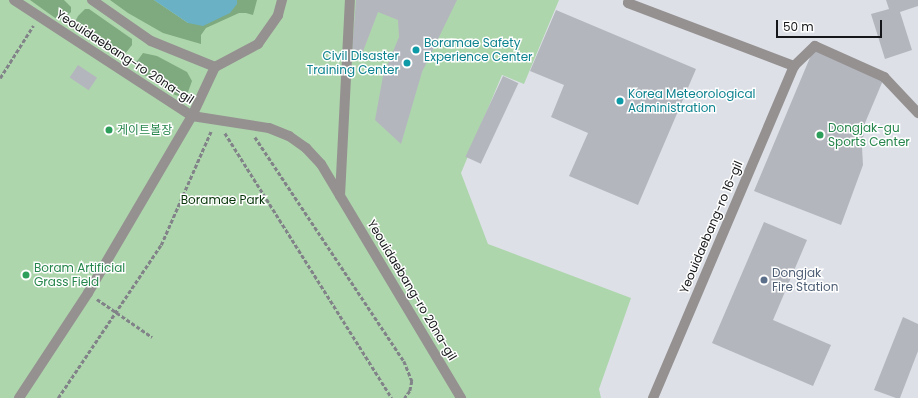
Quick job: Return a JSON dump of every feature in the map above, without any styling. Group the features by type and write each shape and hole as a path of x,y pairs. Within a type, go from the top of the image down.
{"street":[{"name":"Yeouidaebang-ro 20na-gil","path":"14,0 192,116 269,128 289,136 306,148 321,164 461,398"},
{"path":"92,0 151,41 215,67"},
{"path":"19,398 88,293 192,116 215,67 258,44 278,15 282,0"},
{"path":"340,196 350,0"},
{"path":"629,0 628,3 794,66"},
{"name":"Yeouidaebang-ro 16-gil","path":"653,398 794,66 815,46 884,77 918,114"}],"path":[{"path":"0,78 39,17"},
{"path":"58,398 161,245 216,119"},
{"path":"216,119 392,398"},
{"path":"247,124 404,361 412,381 410,391 405,398"},
{"path":"88,293 152,337"}],"green space":[{"name":"Boramae Park","path":"0,0 559,0 524,84 502,75 461,173 488,244 631,298 599,389 601,398 0,398"},
{"path":"30,0 64,0 71,7 71,12 64,19 58,20"},
{"path":"110,0 154,0 188,23 237,4 237,0 257,0 253,15 239,13 206,28 201,35 201,44 163,33 128,13"},
{"path":"85,9 89,9 132,39 132,45 125,54 119,55 75,29 74,24 78,16"},
{"path":"143,53 157,56 187,72 192,81 188,92 184,97 175,95 138,71 135,64"}],"water":[{"path":"154,0 237,0 237,4 230,13 203,26 188,23"}],"building":[{"name":"Civil Disaster Training Center","path":"356,0 457,0 422,72 401,144 375,120 383,76 399,37 398,20 378,12 362,54 352,51"},
{"path":"886,0 918,0 918,6 900,12 912,50 885,59 871,14 889,9"},
{"name":"Korea Meteorological Administration","path":"556,10 696,69 638,205 569,176 588,133 551,117 564,85 530,71"},
{"name":"Dongjak-gu Sports Center","path":"814,48 884,78 865,123 862,147 863,165 841,225 754,191"},
{"path":"78,65 97,78 89,90 70,77"},
{"path":"503,76 518,83 481,164 465,157"},
{"name":"Dongjak Fire Station","path":"764,222 807,240 773,320 831,345 813,386 712,343"},
{"path":"903,317 918,324 918,351 900,398 896,398 874,390"}],"place":[{"name":"Boramae Safety Experience Center","path":"416,50"},
{"name":"Civil Disaster Training Center","path":"407,63"},
{"name":"Korea Meteorological Administration","path":"620,101"},
{"name":"게이트볼장","path":"109,130"},
{"name":"Dongjak-gu Sports Center","path":"820,135"},
{"name":"Boram Artificial Grass Field","path":"26,275"},
{"name":"Dongjak Fire Station","path":"764,280"}]}
